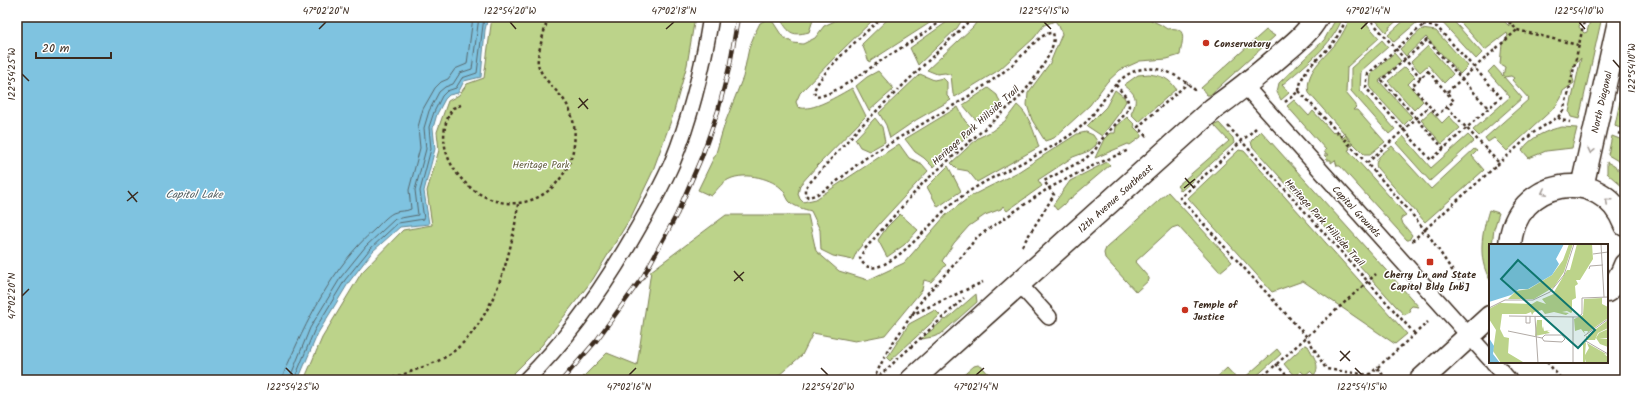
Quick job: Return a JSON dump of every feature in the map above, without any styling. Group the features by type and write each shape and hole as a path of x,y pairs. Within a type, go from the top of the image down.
{"street":[{"name":"12th Avenue Southeast","path":"912,380 1213,109 1245,86 1293,45 1313,25 1317,17"},
{"name":"North Diagonal","path":"1582,187 1620,17"},
{"path":"1510,244 1511,232 1519,214 1531,200 1548,189 1567,186 1582,187 1601,194 1613,204 1622,217 1625,225"},
{"path":"1608,290 1616,281 1625,265"},
{"path":"1421,380 1489,318"}],"lane":[{"path":"526,380 595,298 613,271 657,196 672,162 684,128 698,80 711,17"},
{"name":"Capitol Grounds","path":"1245,86 1489,358"},
{"path":"1019,284 1049,317"},
{"path":"1494,363 1509,380"}],"path":[{"path":"461,105 452,108 448,115 444,140 446,154 451,165 468,186 488,199 518,204 538,197 556,183 564,174 575,143 574,123 571,113 555,89 542,76 537,62 548,17"},
{"path":"824,17 828,20 837,17"},
{"path":"882,17 828,70 815,87 814,92 817,97 823,96 850,81 923,35 947,17"},
{"name":"Heritage Park Hillside Trail","path":"971,17 967,23 858,129 805,188 805,194 808,197 822,191 864,159 999,76 1043,35 1049,32 1053,33 1055,37 1052,46 1028,87 1019,98 947,161 903,204 864,250 860,258 863,264 867,267 874,267 905,251 954,202 981,184 1034,156 1078,128 1095,112 1115,84 1123,77 1134,71 1144,68 1156,68 1172,74 1188,83 1199,93"},
{"path":"1285,102 1299,91 1300,80 1304,72 1332,44 1347,17"},
{"path":"1368,17 1421,78"},
{"path":"1505,17 1517,30 1578,45"},
{"path":"1410,243 1533,133 1558,117 1565,104 1584,17"},
{"path":"1423,25 1437,27 1474,68 1500,97 1431,160 1366,88 1368,74 1423,25"},
{"path":"1446,92 1517,30"},
{"path":"1444,149 1382,80 1427,40 1488,108"},
{"path":"1428,71 1454,101 1437,115 1412,86 1421,78 1428,71"},
{"path":"1140,140 1146,135 1138,127 1188,83"},
{"path":"1021,248 1054,195 1044,181 1085,159 1095,150 1101,140 1126,113 1129,106 1127,98 1115,84"},
{"path":"1299,91 1367,163 1424,230 1455,276 1467,288"},
{"path":"1367,163 1430,106"},
{"path":"1447,107 1499,164"},
{"path":"1558,117 1561,120 1570,122"},
{"name":"Heritage Park Hillside Trail","path":"1228,125 1415,334"},
{"path":"1257,127 1180,198 1306,337 1326,369 1370,375 1428,322"},
{"path":"1616,132 1625,136"},
{"path":"873,380 888,350 911,316 935,284 963,255 977,237 1049,188 1090,167 1128,151 1134,146"},
{"path":"387,380 439,360 464,343 483,316 498,288 508,258 515,227 518,204"},
{"path":"1259,380 1376,274"},
{"path":"911,316 983,282"},
{"path":"1548,363 1562,380"},
{"path":"1276,364 1291,380"},
{"path":"1377,368 1385,376"}],"green space":[{"name":"Heritage Park","path":"492,17 695,17 687,65 672,118 652,173 631,217 593,279 542,345 507,380 304,380 322,338 362,272 403,230 432,225 427,191 439,150 437,132 448,101 459,95 467,84 484,78"},
{"path":"779,17 814,17 809,32 798,34 788,30"},
{"path":"843,17 876,17 800,93 796,102 798,107 810,108 833,99 852,88 866,116 800,185 798,194 800,199 803,202 816,199 899,144 909,158 922,164 928,171 881,222 857,251 853,260 833,256 821,250 820,230 811,211 799,208 791,203 782,189 776,184 762,178 739,176 724,182 711,196 698,190 716,153 725,123 743,77 749,48 760,23 767,19 773,22 782,36 793,43 803,44 815,38 824,26"},
{"path":"890,17 939,17 869,62 862,44"},
{"path":"954,17 964,17 957,28 918,65 910,48"},
{"path":"980,17 1150,17 1151,20 1167,29 1179,30 1183,39 1180,55 1167,59 1140,61 1120,70 1107,82 1090,105 1054,138 1045,141 1032,120 1027,105 1028,93 1050,63 1062,34 1055,21 1044,25 1034,38 999,70 955,97 953,94 951,75 945,73 937,74 927,70 973,27"},
{"path":"1337,17 1343,17 1332,37 1325,46 1282,85 1289,93 1281,100 1277,92 1279,83 1324,40"},
{"path":"1350,17 1364,17 1367,20 1366,23 1379,38 1347,67 1346,93 1356,105 1353,110 1357,110 1385,142 1370,154 1364,154 1352,142 1351,144 1353,145 1349,147 1350,149 1348,150 1406,215 1401,218 1403,224 1412,235 1409,240 1407,240 1340,166 1337,166 1335,160 1331,163 1331,160 1326,160 1327,158 1324,155 1329,155 1325,153 1324,151 1326,150 1287,106 1294,100 1309,116 1313,111 1333,133 1335,131 1337,135 1339,131 1340,136 1343,133 1342,139 1346,135 1309,93 1308,85 1312,71 1339,39"},
{"path":"1373,17 1401,17 1389,27 1390,29 1386,32"},
{"path":"1408,17 1423,17 1394,42 1388,35"},
{"path":"1423,17 1450,17 1482,53 1476,59 1439,19"},
{"path":"1456,17 1500,17 1509,26 1508,17 1582,17 1579,27 1584,33 1587,32 1591,17 1602,17 1579,119 1571,117 1569,112 1581,58 1571,70 1574,83 1563,91 1556,106 1507,151 1494,138 1488,142 1485,138 1529,99 1512,80 1514,78 1511,76 1504,77 1522,98 1479,136 1473,130 1510,97 1488,72 1494,66 1503,76 1505,67 1500,64 1502,44 1508,36 1507,33 1485,50"},
{"path":"1422,29 1436,31 1468,66 1460,74 1426,37 1406,56 1400,49"},
{"path":"1266,30 1275,36 1210,95 1207,95 1201,88"},
{"path":"1382,40 1388,47 1361,71 1360,90 1395,129 1389,134 1351,91 1351,68"},
{"path":"1428,46 1453,74 1444,83 1428,65 1420,72 1411,62"},
{"path":"1394,53 1401,61 1379,81 1412,117 1404,125 1370,88 1371,74"},
{"path":"1405,67 1415,77 1408,84 1423,101 1414,110 1388,81"},
{"path":"878,71 894,89 869,111 856,86 867,77"},
{"path":"920,74 934,80 943,78 947,82 947,96 951,100 916,120 890,138 886,125 879,113"},
{"path":"1149,74 1165,78 1171,82 1176,89 1139,122 1131,114 1135,105 1134,95 1124,85 1138,75"},
{"path":"1625,78 1625,126 1622,128 1615,125"},
{"path":"988,88 997,95 1001,105 982,122 974,118 963,105"},
{"path":"1115,90 1124,97 1126,101 1120,112 1102,136 1087,126 1106,107"},
{"path":"1017,105 1028,118 1039,147 977,182 968,171 957,169 951,163 978,138 992,131 1005,121"},
{"path":"958,107 965,121 974,130 933,167 915,152 905,139"},
{"path":"1431,111 1442,123 1449,116 1460,128 1442,144 1421,120"},
{"path":"1127,117 1135,125 1134,127 1141,134 1141,137 1130,145 1128,144 1095,158 1104,139 1110,133 1115,133 1116,127"},
{"path":"875,118 882,127 885,142 869,151 860,147 855,139"},
{"path":"1219,123 1233,138 1234,143 1181,191 1177,186 1229,141 1215,126"},
{"path":"1562,127 1577,128 1572,148 1546,151 1529,158 1522,150 1530,141 1540,135"},
{"path":"1261,131 1419,307 1412,306 1409,309 1410,312 1404,315 1252,146 1251,141"},
{"path":"1086,132 1093,135 1097,141 1096,145 1089,151 1073,157 1038,180 1042,186 1007,211 1003,206 1001,209 985,215 969,226 954,243 942,261 946,265 931,282 924,280 922,290 885,335 855,341 813,333 802,355 778,376 778,380 580,380 607,353 637,365 651,271 726,215 808,215 816,251 839,271 868,280 904,263 946,215 971,196 1018,172 1077,134"},
{"path":"1468,135 1474,141 1430,181 1396,143 1403,136 1431,168"},
{"path":"1612,136 1625,141 1625,165 1608,155"},
{"path":"1392,146 1431,189 1474,149 1477,151 1472,156 1484,170 1425,222 1377,168 1376,164 1378,158"},
{"path":"1239,150 1244,151 1407,334 1395,344 1303,281 1272,292 1188,198"},
{"path":"1107,162 1110,165 1057,210 1053,205 1070,181"},
{"path":"1607,162 1625,175 1625,189 1607,173"},
{"path":"948,166 961,191 938,207 927,187"},
{"path":"1168,192 1232,262 1220,272 1178,226 1172,228 1135,262 1149,278 1149,280 1136,292 1105,258 1104,253 1106,248"},
{"path":"1489,210 1499,213 1494,229 1492,244 1489,244 1489,278 1483,263 1482,254 1484,227"},
{"path":"900,214 918,230 904,245 887,257 878,240 887,227"},
{"path":"976,294 977,302 941,334 921,339 945,319 946,320"},
{"path":"935,310 940,315 890,361 887,358 909,324"},
{"path":"1305,345 1308,346 1316,360 1316,372 1314,375 1310,371 1305,375 1301,371 1295,377 1284,364"},
{"path":"1277,349 1281,354 1252,380 1242,380"},
{"path":"978,365 982,367 994,380 958,380 974,366"},
{"path":"1227,368 1238,380 1214,380"}],"water":[{"name":"Capitol Lake","path":"17,17 488,17 485,30 481,77 464,81 458,93 449,95 445,99 437,114 433,128 435,149 424,191 429,224 400,227 373,251 349,282 318,333 298,380 17,380"}],"railway":[{"path":"562,380 596,341 644,275 677,214 702,156 718,111 730,64 738,17"}],"place":[{"name":"Conservatory","path":"1206,43"},
{"name":"Cherry Ln and State Capitol Bldg [nb]","path":"1430,262"},
{"name":"Temple of Justice","path":"1185,310"}]}
